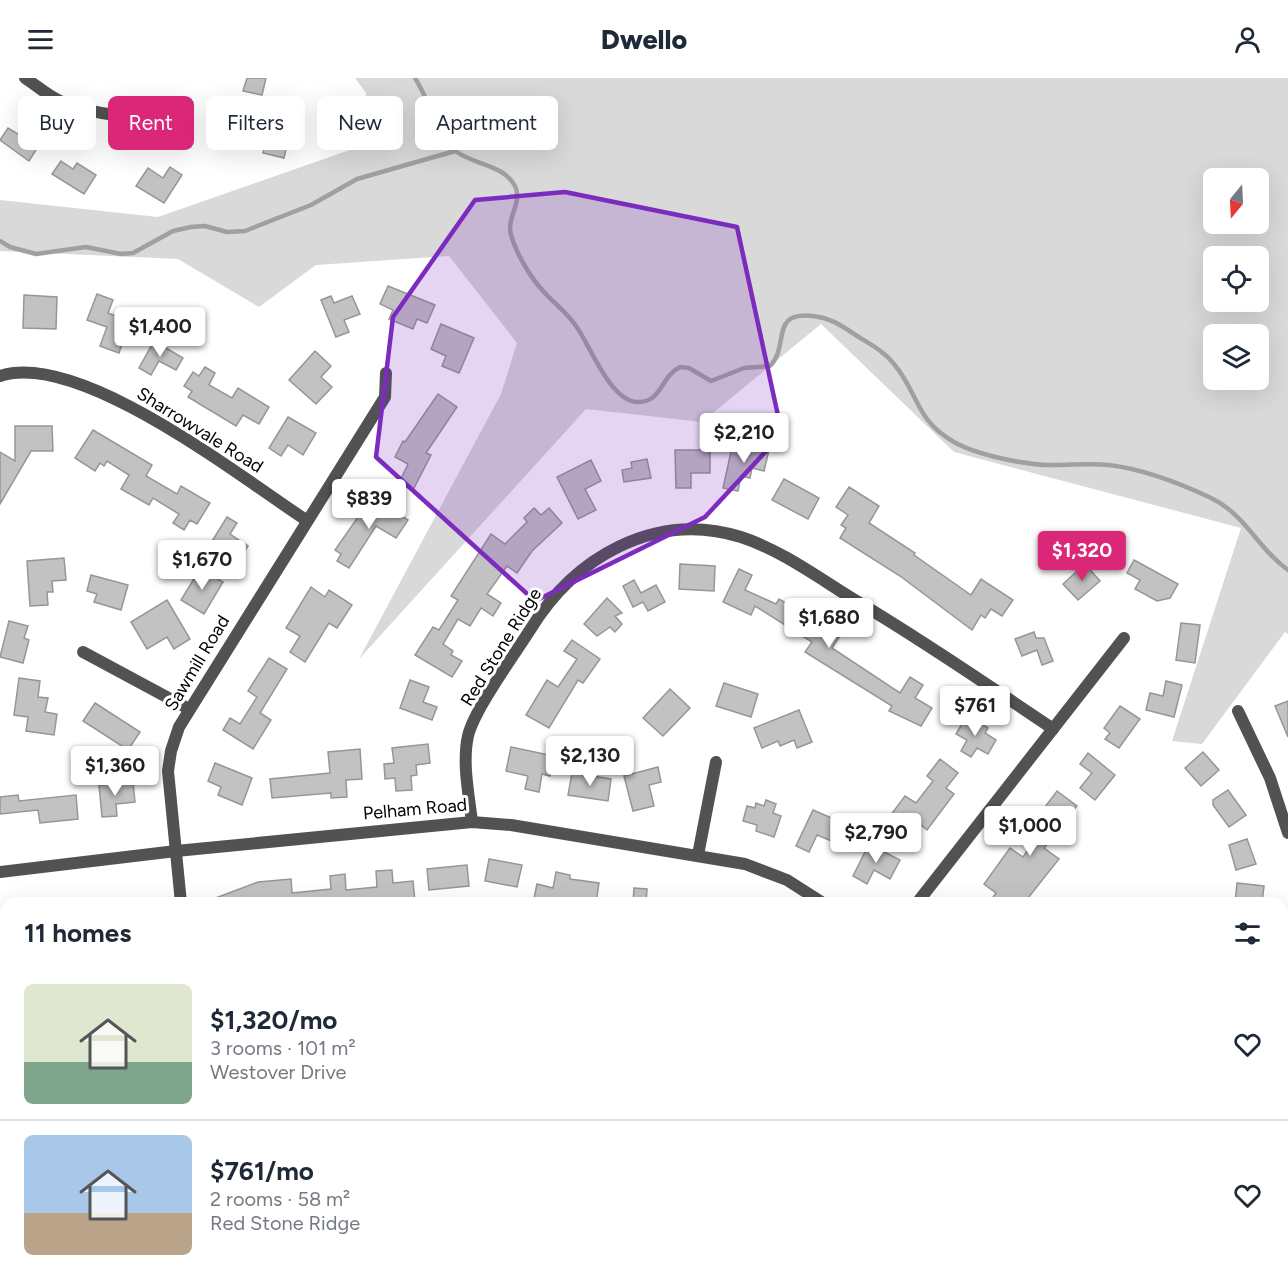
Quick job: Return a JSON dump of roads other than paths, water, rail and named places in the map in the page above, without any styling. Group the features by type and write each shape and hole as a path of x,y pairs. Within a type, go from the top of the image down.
{"street":[{"path":"25,78 58,100 93,112 108,114"},
{"name":"Sharrowvale Road","path":"0,376 14,372 39,373 94,388 143,413 306,520"},
{"name":"Sawmill Road","path":"180,897 168,771 171,751 189,709 385,397 386,373"},
{"name":"Red Stone Ridge","path":"472,822 466,765 468,735 539,615 561,588 587,565 622,543 662,532 700,530 740,537 775,552 918,638 1053,729"},
{"path":"922,897 1124,638"},
{"path":"83,652 189,709"},
{"path":"1238,711 1270,778 1288,833"},
{"path":"698,855 716,762"},
{"name":"Pelham Road","path":"0,872 176,851 472,822 511,825 745,864 787,880 814,897"}],"waterway":[{"path":"415,78 452,147 464,156 497,169 515,186 517,198 510,229 520,258 540,287 576,326 610,383 627,399 637,402 651,398 673,371 680,367 689,368 711,381 744,368 770,366 776,358 785,324 799,316 825,318 886,355 902,375 924,416 941,434 954,442 976,451 1017,462 1044,465 1109,465 1147,473 1173,482 1209,497 1233,512 1268,552 1288,570"},
{"path":"0,241 10,247 36,254 86,247 121,254 133,253 173,231 191,227 205,226 227,232 245,231 311,205 357,179 455,151"}]}
